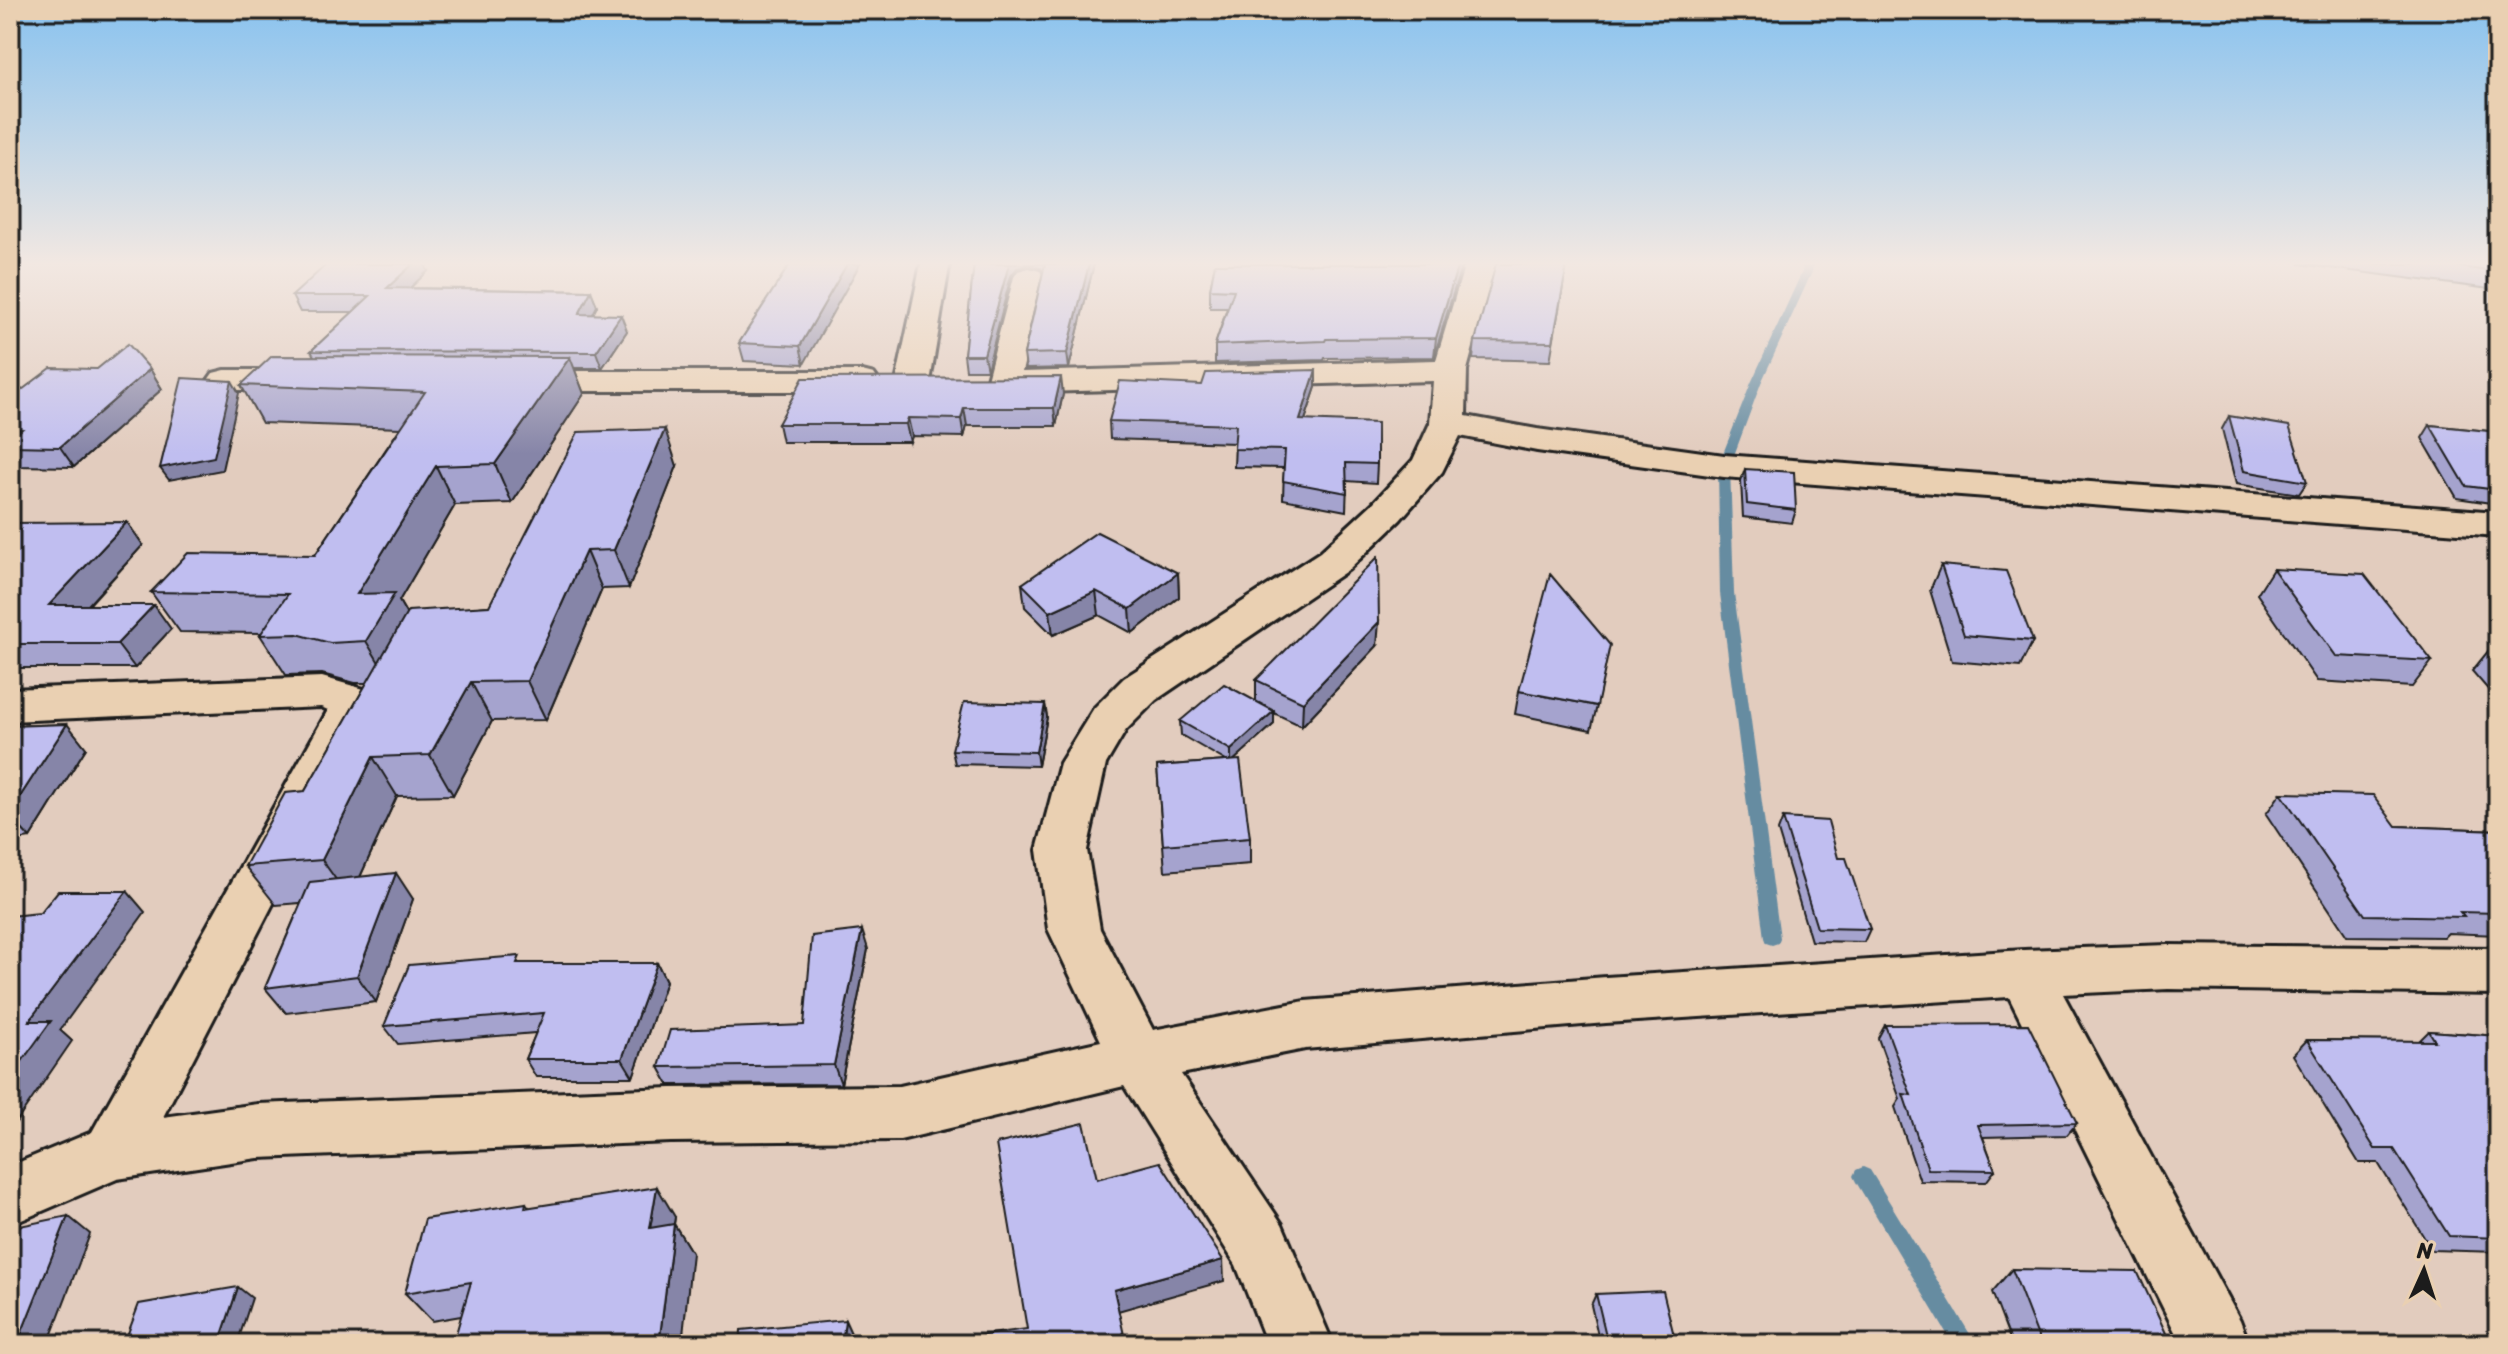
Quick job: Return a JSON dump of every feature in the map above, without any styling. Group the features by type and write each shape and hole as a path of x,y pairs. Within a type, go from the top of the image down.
{"street":[{"path":"947,327 958,382"},
{"path":"958,382 995,327"},
{"path":"1300,1344 1260,1246 1138,1058 1074,929 1062,850 1083,763 1110,719 1140,689 1344,552 1386,512 1429,464 1448,423 1450,370 1462,327"},
{"path":"491,381 958,382 1450,370"},
{"path":"225,380 334,380"},
{"path":"1448,423 1537,440 1724,466 2498,524"},
{"path":"10,705 322,692 355,702 113,1152"},
{"path":"10,1196 113,1152 258,1131 671,1115 900,1113 1138,1058 1305,1025 1606,1000 2024,973 2168,967 2498,971"},
{"path":"2024,973 2216,1344"}],"building":[{"path":"337,327 613,327 596,352 311,351"},
{"path":"749,327 811,327 800,346 739,343"},
{"path":"967,327 992,327 984,355 964,355"},
{"path":"1030,327 1073,327 1067,353 1024,354"},
{"path":"1221,327 1439,327 1436,338 1326,339 1215,345"},
{"path":"1479,327 1556,327 1553,342 1475,341"},
{"path":"128,344 150,369 60,447 10,446 10,439 22,429 10,429 10,399 51,368 97,369"},
{"path":"272,356 570,357 495,464 436,466 357,594 395,593 366,641 330,643 297,634 260,635 288,594 151,592 188,553 315,555 425,392 241,385"},
{"path":"1316,370 1300,420 1377,423 1377,464 1346,463 1347,493 1283,481 1285,450 1234,449 1236,425 1109,421 1120,381 1202,385 1206,373"},
{"path":"1061,377 1054,408 964,408 961,419 908,418 906,424 778,424 803,378"},
{"path":"182,378 232,381 214,457 160,468"},
{"path":"2229,416 2289,426 2307,482 2244,471"},
{"path":"2430,425 2498,432 2498,490 2466,486"},
{"path":"665,429 614,550 586,551 527,681 471,682 430,755 373,757 322,860 245,866 285,793 305,791 408,611 489,606 578,432"},
{"path":"1745,469 1794,472 1796,510 1747,504"},
{"path":"127,522 49,605 154,605 117,644 10,644 10,523"},
{"path":"1097,532 1178,573 1130,609 1096,591 1050,612 1022,584"},
{"path":"1378,557 1379,622 1303,702 1256,680"},
{"path":"1941,565 2006,571 2033,641 1964,635"},
{"path":"2273,569 2364,574 2432,661 2336,656"},
{"path":"1550,574 1610,645 1597,706 1519,691"},
{"path":"1224,684 1274,711 1231,750 1180,721"},
{"path":"964,702 1045,704 1036,752 952,750"},
{"path":"67,724 10,812 10,726"},
{"path":"1240,760 1250,838 1163,845 1157,766"},
{"path":"2281,793 2373,795 2396,826 2498,830 2498,913 2460,912 2464,917 2365,915"},
{"path":"1783,818 1828,821 1838,858 1846,858 1870,929 1817,928"},
{"path":"396,873 357,976 265,988 310,882"},
{"path":"58,891 127,891 29,1021 51,1021 10,1078 10,916 40,913"},
{"path":"862,930 834,1065 659,1067 670,1030 804,1025 812,936"},
{"path":"520,956 517,963 657,963 622,1059 525,1059 544,1013 384,1026 409,965"},
{"path":"2028,1024 2077,1123 1978,1125 1995,1170 1928,1169 1903,1094 1911,1095 1885,1025"},
{"path":"2429,1031 2498,1036 2498,1238 2449,1236 2394,1149 2375,1149 2307,1040 2435,1041"},
{"path":"1084,1123 1097,1179 1160,1162 1223,1260 1114,1290 1126,1344 919,1344 1027,1329 996,1144"},
{"path":"657,1187 650,1228 674,1224 659,1344 453,1344 471,1282 405,1293 425,1219 526,1203 525,1208"},
{"path":"68,1216 17,1344 10,1344 10,1228"},
{"path":"2012,1269 2137,1271 2171,1344 2041,1344"},
{"path":"238,1287 219,1344 124,1344 139,1304"},
{"path":"1663,1291 1676,1344 1608,1344 1596,1294"},
{"path":"845,1320 842,1344 740,1344 741,1330"}],"waterway":[{"path":"1772,938 1727,593 1724,466 1782,327"},
{"path":"1863,1176 1965,1344"}]}
